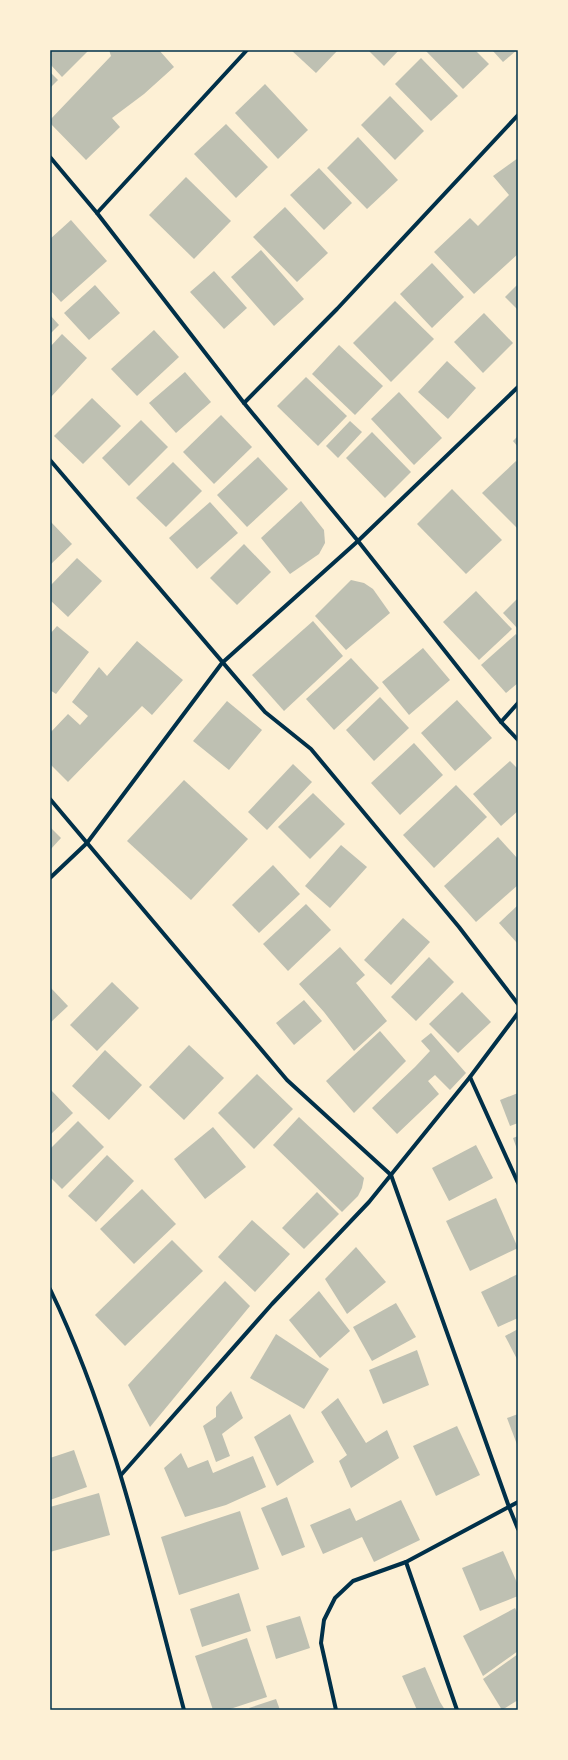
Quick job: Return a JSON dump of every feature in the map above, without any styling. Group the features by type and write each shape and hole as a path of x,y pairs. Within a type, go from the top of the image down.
{"street":[{"path":"97,213 247,50"},
{"path":"244,403 337,309 518,115"},
{"path":"50,157 97,213 244,403 358,541 500,722 518,740"},
{"path":"50,878 87,842 222,663 358,541 518,387"},
{"path":"50,460 264,712 311,749 459,927 518,1004"},
{"path":"500,722 518,703"},
{"path":"50,799 287,1080 391,1175 518,1529"},
{"path":"121,1475 272,1304 369,1202 470,1077 518,1013"},
{"path":"470,1077 518,1183"},
{"path":"50,1289 71,1333 121,1475 184,1710"},
{"path":"336,1710 321,1642 324,1620 335,1598 353,1581 406,1562 518,1502"},
{"path":"406,1562 457,1710"}],"building":[{"path":"50,50 89,50 62,77 50,64"},
{"path":"109,50 159,50 174,67 144,94 112,118 120,127 86,160 50,123 50,120 111,56"},
{"path":"291,50 338,50 316,73"},
{"path":"368,50 399,50 384,66"},
{"path":"425,50 475,50 489,64 463,89"},
{"path":"492,50 517,50 503,62"},
{"path":"421,58 458,96 431,121 395,84"},
{"path":"50,72 58,80 50,88"},
{"path":"265,84 308,130 278,159 235,113"},
{"path":"390,96 424,131 395,160 361,125"},
{"path":"226,124 268,167 236,198 194,154"},
{"path":"358,137 398,180 367,209 327,168"},
{"path":"518,158 518,254 474,294 434,252 470,218 478,226 509,195 493,176"},
{"path":"319,168 352,203 324,230 290,195"},
{"path":"186,177 231,221 194,259 149,215"},
{"path":"285,207 328,253 297,282 253,237"},
{"path":"71,220 107,261 61,302 50,290 50,239"},
{"path":"261,250 304,299 274,326 231,277"},
{"path":"432,263 464,297 432,328 400,294"},
{"path":"214,271 247,308 224,329 190,292"},
{"path":"518,284 518,310 505,297"},
{"path":"95,285 120,313 89,340 64,313"},
{"path":"395,301 434,339 391,382 353,343"},
{"path":"484,313 513,343 483,373 454,342"},
{"path":"50,315 59,325 50,334"},
{"path":"154,330 179,357 137,396 111,369"},
{"path":"62,334 87,358 50,398 50,347"},
{"path":"339,345 383,386 355,415 312,374"},
{"path":"447,361 476,388 448,419 418,392"},
{"path":"185,372 211,402 176,433 149,403"},
{"path":"306,377 347,416 318,446 277,406"},
{"path":"399,392 442,438 414,465 371,419"},
{"path":"92,398 121,426 83,464 54,436"},
{"path":"221,415 252,447 214,484 183,452"},
{"path":"141,420 168,447 129,486 102,458"},
{"path":"350,421 362,432 338,458 326,446"},
{"path":"372,432 411,472 385,498 346,458"},
{"path":"518,436 518,447 513,441"},
{"path":"258,457 288,489 247,527 217,495"},
{"path":"516,461 518,463 518,529 482,493"},
{"path":"173,462 202,491 166,527 136,498"},
{"path":"452,489 502,540 466,574 417,524"},
{"path":"301,501 324,530 325,543 319,554 290,574 261,538"},
{"path":"210,502 238,533 197,569 169,538"},
{"path":"50,521 72,544 50,565"},
{"path":"244,544 271,572 237,605 210,578"},
{"path":"77,558 102,581 68,617 50,600 50,586"},
{"path":"351,580 364,583 373,589 390,613 346,650 315,616"},
{"path":"476,591 512,629 479,660 443,622"},
{"path":"518,598 518,629 503,613"},
{"path":"313,621 343,656 284,711 252,675"},
{"path":"57,626 89,652 56,694 50,690 50,634"},
{"path":"516,634 518,637 518,683 506,693 481,665"},
{"path":"137,641 183,680 152,715 142,706 68,782 50,764 50,733 68,714 80,725 88,716 72,702 99,667 107,676"},
{"path":"423,648 450,680 409,715 382,682"},
{"path":"351,658 379,688 334,730 306,699"},
{"path":"380,697 409,728 374,761 346,730"},
{"path":"457,700 492,738 455,771 421,733"},
{"path":"227,701 262,730 229,770 193,741"},
{"path":"414,743 443,775 400,815 371,783"},
{"path":"510,761 518,769 518,811 501,826 473,794"},
{"path":"293,764 312,782 267,830 248,812"},
{"path":"184,780 248,839 191,900 127,841"},
{"path":"456,785 487,817 434,868 403,835"},
{"path":"313,793 345,824 310,859 278,827"},
{"path":"50,827 61,838 50,850"},
{"path":"498,837 518,859 518,885 476,922 444,886"},
{"path":"341,845 367,867 330,908 305,886"},
{"path":"273,865 300,894 259,933 232,905"},
{"path":"306,904 331,930 288,971 263,944"},
{"path":"518,905 518,944 499,923"},
{"path":"403,918 430,942 391,985 364,960"},
{"path":"340,947 365,975 356,983 387,1021 354,1051 324,1012 299,984"},
{"path":"429,957 454,982 416,1021 391,997"},
{"path":"112,982 139,1008 97,1051 70,1025"},
{"path":"50,987 68,1006 50,1023"},
{"path":"462,992 491,1022 458,1053 429,1024"},
{"path":"304,1000 322,1021 294,1045 276,1023"},
{"path":"380,1031 406,1061 354,1113 326,1081"},
{"path":"431,1033 466,1073 450,1090 435,1075 428,1081 439,1094 397,1134 372,1108 430,1051 421,1041"},
{"path":"189,1045 224,1078 184,1120 149,1087"},
{"path":"105,1050 142,1085 109,1120 72,1086"},
{"path":"257,1074 293,1109 254,1149 218,1113"},
{"path":"50,1089 73,1113 50,1135"},
{"path":"518,1093 518,1123 510,1126 500,1100"},
{"path":"299,1117 364,1178 362,1188 358,1196 342,1212 273,1145"},
{"path":"78,1121 104,1147 62,1189 50,1177 50,1149"},
{"path":"213,1127 246,1167 205,1199 174,1159"},
{"path":"518,1136 518,1152 513,1138"},
{"path":"476,1145 493,1178 449,1201 432,1168"},
{"path":"107,1155 134,1181 96,1222 68,1196"},
{"path":"142,1189 176,1224 134,1264 100,1229"},
{"path":"317,1192 339,1214 304,1249 282,1228"},
{"path":"496,1198 518,1248 470,1271 446,1221"},
{"path":"252,1220 290,1254 255,1292 218,1257"},
{"path":"172,1240 203,1271 125,1346 95,1315"},
{"path":"356,1247 386,1282 347,1314 325,1279"},
{"path":"518,1274 518,1318 498,1327 481,1292"},
{"path":"225,1281 250,1306 150,1427 128,1385"},
{"path":"319,1291 350,1331 320,1358 289,1320"},
{"path":"396,1303 416,1337 372,1361 353,1327"},
{"path":"518,1329 518,1361 505,1336"},
{"path":"276,1334 329,1369 304,1409 250,1378"},
{"path":"417,1350 429,1385 383,1404 369,1370"},
{"path":"231,1391 243,1418 222,1434 230,1456 216,1462 203,1426 216,1417 216,1407"},
{"path":"338,1398 366,1443 387,1430 399,1458 351,1488 339,1461 347,1455 321,1412"},
{"path":"290,1414 314,1462 277,1486 254,1437"},
{"path":"518,1414 518,1447 507,1418"},
{"path":"457,1426 480,1475 436,1496 413,1446"},
{"path":"74,1450 87,1487 50,1500 50,1458"},
{"path":"181,1453 188,1468 208,1460 213,1473 253,1456 266,1487 226,1505 185,1517 164,1468"},
{"path":"99,1493 110,1535 50,1552 50,1507"},
{"path":"287,1497 305,1547 282,1556 261,1508"},
{"path":"401,1500 420,1540 374,1562 362,1537 323,1554 310,1525 350,1508 356,1521"},
{"path":"240,1511 259,1569 179,1595 161,1537"},
{"path":"503,1551 518,1585 518,1596 480,1611 462,1568"},
{"path":"239,1593 251,1631 202,1647 190,1609"},
{"path":"515,1608 518,1614 518,1651 483,1676 463,1636"},
{"path":"300,1616 310,1648 276,1659 266,1626"},
{"path":"247,1638 267,1697 227,1710 213,1710 195,1656"},
{"path":"518,1654 518,1700 502,1710 483,1679"},
{"path":"425,1667 445,1710 417,1710 402,1676"},
{"path":"276,1699 280,1710 250,1710 249,1708"}]}
